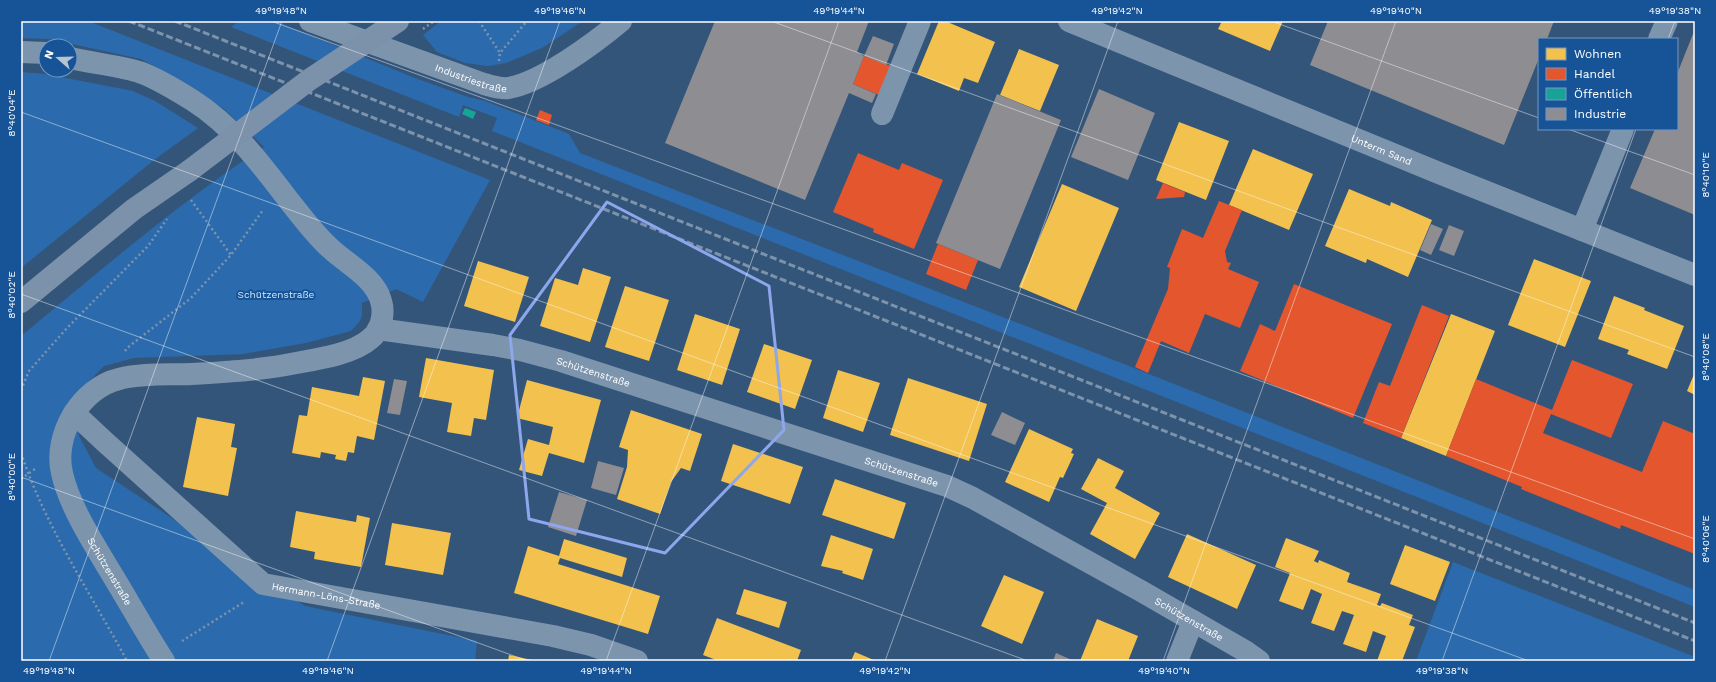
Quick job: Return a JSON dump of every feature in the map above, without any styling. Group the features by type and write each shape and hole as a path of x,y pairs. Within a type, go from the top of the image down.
{"main road":[{"path":"21,302 134,209 189,171 309,80 398,21"}],"street":[{"name":"Industriestraße","path":"310,21 484,84 508,88 520,85 535,78 580,52 602,37 621,21"},
{"path":"882,114 920,21"},
{"name":"Unterm Sand","path":"1069,21 1695,275"},
{"path":"1659,38 1667,21"},
{"path":"21,52 38,53"},
{"path":"78,60 140,73 167,85 216,117 237,137 312,230 374,287 382,302 382,320 378,329"},
{"path":"1582,230 1623,130"},
{"name":"Schützenstraße","path":"162,658 97,550 66,488 62,473 61,452 67,425 74,413 83,402 98,389 112,381 144,376 242,372 322,358 356,348 369,341 378,329 493,345 561,360 947,486 973,498 1193,621 1259,661"},
{"name":"Hermann-Löns-Straße","path":"74,413 110,448 263,584 553,636 591,644 637,661"},
{"path":"1177,661 1193,621"}],"path":[{"path":"479,21 500,53"},
{"path":"496,87 500,53 527,21"},
{"path":"120,379 122,358 127,348 192,298 231,255 280,189"},
{"path":"190,200 231,255"},
{"path":"21,390 29,371 67,328 148,246 171,215"},
{"path":"162,658 255,595 263,584"}],"highlighted area":[{"path":"607,202 769,286 784,430 665,553 529,519 510,335"}],"green space":[{"path":"21,21 88,21 490,180 423,302 396,289 362,303 362,315 360,321 352,330 306,343 243,354 134,358 104,366 72,399 79,436 96,468 305,606 477,641 475,661 21,661 21,336 170,214 264,147 224,109 172,76 141,59 78,45 78,38 21,38"},
{"path":"239,21 275,21 415,78 468,97 485,101 569,134 580,153 1111,359 1695,590 1695,607 492,131 497,118 463,105 459,117 231,27"},
{"path":"441,21 583,21 542,48 506,63 488,66 465,63 437,52 423,35"},
{"path":"21,72 38,73 38,78 66,78 133,91 155,101 198,128 154,160 21,268"},
{"path":"1453,562 1695,657 1695,661 1416,661"}],"building: Wohnen":[{"path":"939,21 945,21 995,42 978,83 964,78 959,91 917,74"},
{"path":"1222,21 1283,21 1270,51 1218,29"},
{"path":"1019,49 1059,65 1040,111 1000,95"},
{"path":"1179,122 1229,141 1206,200 1156,180"},
{"path":"1253,149 1313,174 1289,230 1229,205"},
{"path":"1062,184 1119,208 1076,311 1019,287"},
{"path":"1349,189 1390,206 1391,202 1432,220 1408,277 1367,259 1366,263 1325,246"},
{"path":"1534,259 1591,281 1565,347 1508,325"},
{"path":"478,261 529,277 515,322 464,306"},
{"path":"583,268 611,277 590,342 540,326 555,278 578,285"},
{"path":"625,286 669,300 649,361 605,347"},
{"path":"1614,296 1684,326 1667,369 1627,354 1629,350 1598,339"},
{"path":"695,314 740,329 722,385 677,370"},
{"path":"1451,314 1495,331 1446,456 1401,438"},
{"path":"764,344 812,360 795,409 747,392"},
{"path":"426,358 494,370 486,420 474,418 471,436 447,432 452,403 419,397"},
{"path":"838,370 880,383 863,432 823,418"},
{"path":"1695,372 1695,395 1687,391"},
{"path":"363,377 385,381 374,440 357,436 354,453 348,452 346,461 335,459 336,455 321,452 320,458 292,453 299,415 307,416 312,387 359,396"},
{"path":"908,378 987,404 969,461 890,435"},
{"path":"527,380 601,400 584,463 549,453 542,476 519,470 528,439 549,445 553,427 517,418"},
{"path":"631,410 702,434 690,471 681,468 671,482 660,514 617,499 627,467 628,450 619,447"},
{"path":"197,417 235,424 231,447 237,448 228,496 183,487"},
{"path":"1029,429 1073,449 1071,453 1074,454 1063,478 1060,477 1049,502 1005,482"},
{"path":"733,444 803,467 790,504 721,481"},
{"path":"1098,458 1124,471 1115,488 1160,513 1135,559 1090,534 1107,503 1081,489"},
{"path":"835,479 906,503 894,539 822,515"},
{"path":"296,511 356,522 357,515 370,518 361,567 314,559 315,552 290,547"},
{"path":"392,523 451,533 443,575 385,565"},
{"path":"1187,534 1256,565 1237,609 1168,577"},
{"path":"831,535 873,549 863,580 842,573 843,571 821,566"},
{"path":"1286,538 1319,551 1314,561 1318,563 1319,560 1350,573 1347,582 1381,594 1377,605 1380,606 1382,603 1413,615 1409,625 1415,627 1402,661 1377,661 1386,636 1373,631 1366,652 1343,644 1354,615 1342,611 1334,631 1311,623 1322,594 1311,589 1303,610 1279,601 1290,573 1275,567"},
{"path":"564,539 627,558 622,577 560,558 558,564 660,596 648,634 514,593 528,546 559,556"},
{"path":"1405,545 1450,562 1435,601 1390,584"},
{"path":"1004,575 1044,592 1022,644 981,626"},
{"path":"744,589 787,602 779,628 736,614"},
{"path":"717,618 801,650 797,661 719,661 703,655"},
{"path":"1097,619 1138,636 1128,661 1080,661"},
{"path":"855,652 876,661 851,661"},
{"path":"509,655 532,660 532,661 508,661"}],"building: Handel":[{"path":"864,56 891,66 879,95 853,84"},
{"path":"540,110 552,115 549,125 536,120"},
{"path":"858,153 899,170 902,163 943,180 914,249 873,232 874,229 833,212"},
{"path":"1163,183 1185,192 1184,197 1156,199"},
{"path":"1219,201 1242,210 1225,251 1227,262 1231,263 1228,269 1259,282 1240,328 1205,314 1189,353 1161,341 1148,373 1135,367 1168,289 1170,268 1167,267 1182,229 1203,238"},
{"path":"938,244 978,260 966,290 926,274"},
{"path":"1294,284 1392,324 1353,418 1240,371 1260,324 1275,331"},
{"path":"1422,305 1449,316 1401,438 1363,423 1379,382 1390,386"},
{"path":"1572,360 1633,384 1611,438 1551,414 1543,433 1642,472 1663,421 1695,434 1695,554 1621,525 1620,529 1521,489 1522,487 1446,456 1476,379 1552,410"}],"building: Öffentlich":[{"path":"465,108 476,112 473,119 462,114"}],"building: Industrie":[{"path":"715,21 869,21 857,52 864,56 853,84 876,94 872,103 849,93 805,200 665,143"},
{"path":"1328,21 1554,21 1547,38 1538,38 1538,60 1504,145 1310,65"},
{"path":"1693,34 1695,35 1695,215 1630,188 1655,130 1678,130 1678,72"},
{"path":"873,36 894,44 886,65 864,56"},
{"path":"1099,89 1155,113 1128,180 1071,157"},
{"path":"997,94 1061,120 1000,269 936,243"},
{"path":"1431,224 1443,229 1431,255 1420,250"},
{"path":"1449,225 1464,231 1454,256 1439,250"},
{"path":"394,379 407,381 400,415 387,413"},
{"path":"1002,412 1025,423 1015,445 991,435"},
{"path":"598,461 624,468 616,495 591,488"},
{"path":"559,492 587,500 576,536 548,527"},
{"path":"1056,653 1074,661 1053,661"}],"railway":[{"path":"129,21 1695,641"},
{"path":"175,21 1695,623"}]}
